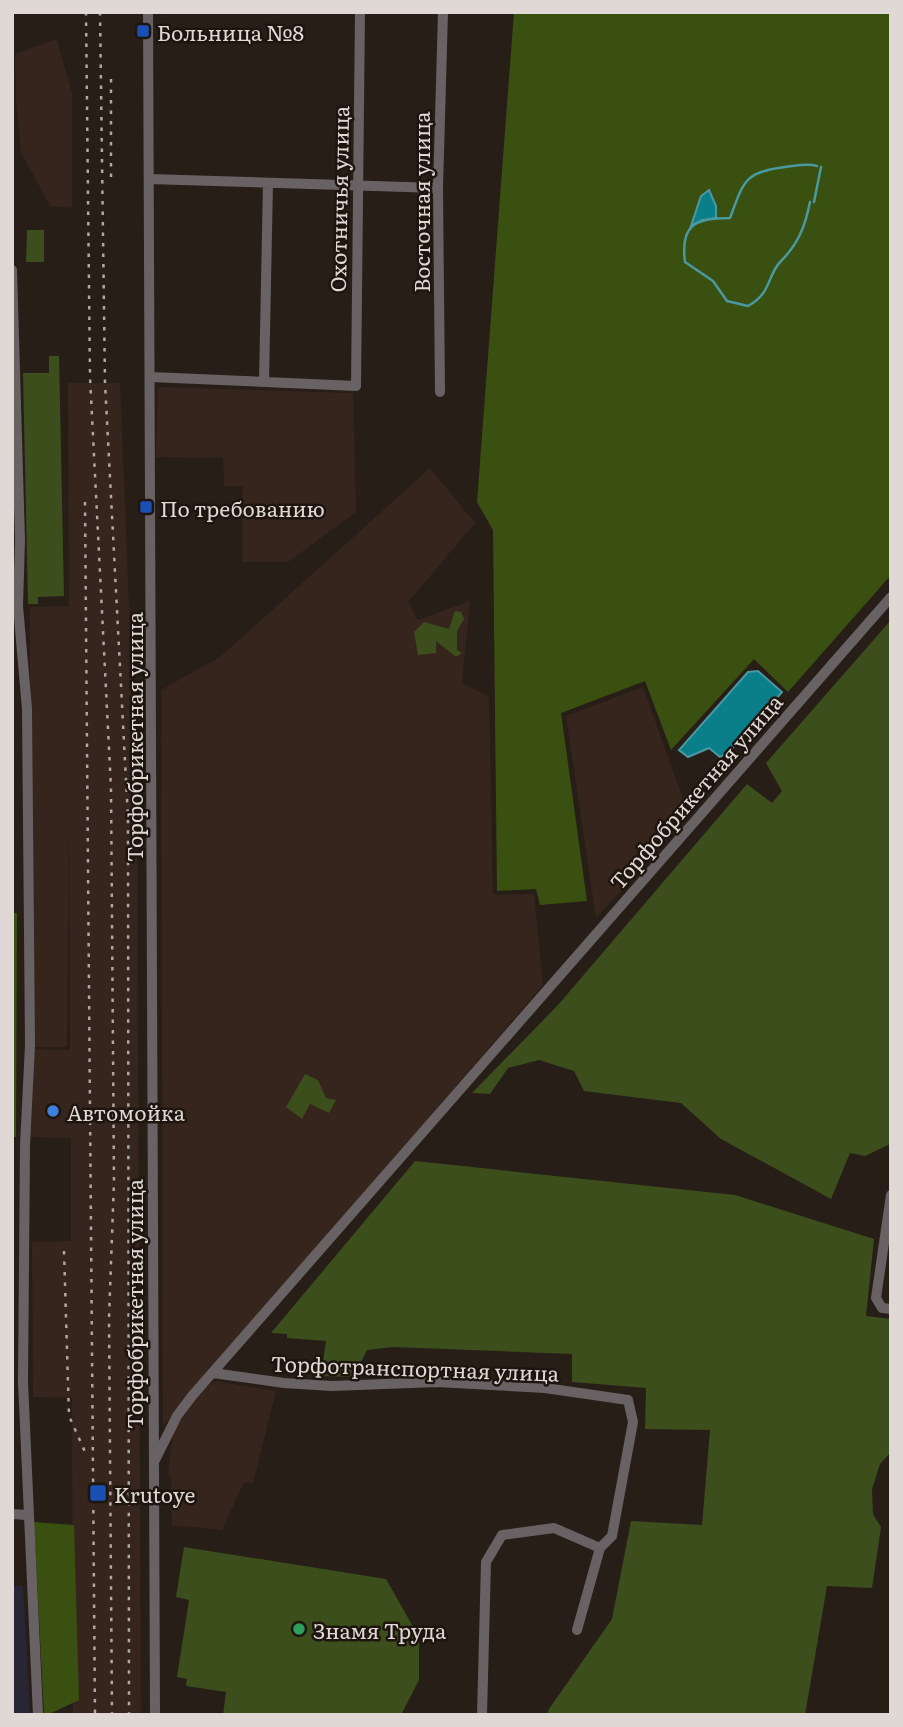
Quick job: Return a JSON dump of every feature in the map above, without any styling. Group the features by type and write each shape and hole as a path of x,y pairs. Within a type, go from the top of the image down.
{"street":[{"name":"Торфобрикетная улица","path":"148,12 155,1715"},
{"name":"Охотничья улица","path":"264,382 356,386 360,12"},
{"name":"Восточная улица","path":"440,392 438,188 443,12"},
{"path":"149,179 438,188"},
{"path":"151,377 264,382 268,183"},
{"path":"12,270 20,540 18,606 27,709 30,1045 25,1145 23,1382 38,1715"},
{"name":"Торфобрикетная улица","path":"154,1462 177,1416 213,1373 891,597"},
{"path":"891,1195 876,1298 882,1308 891,1309"},
{"name":"Торфотранспортная улица","path":"213,1373 332,1386 437,1382 532,1388 628,1400 633,1422 612,1536 600,1548 577,1630"},
{"path":"12,1514 27,1515"},
{"path":"482,1715 486,1562 502,1535 554,1528 600,1548"}],"shaded area":[{"path":"57,39 72,94 72,208 50,206 21,152 16,98 15,54"},
{"path":"68,383 120,383 137,804 141,1715 73,1715 72,1398 33,1397 32,1242 71,1241 71,1138 30,1137 32,1049 70,1050 69,831 67,1047 33,1047 30,962 30,607 69,606"},
{"path":"158,387 353,393 356,512 288,562 242,562 243,486 224,486 223,458 156,457"},
{"path":"430,468 475,523 408,602 418,620 470,601 462,683 489,697 493,895 534,894 543,985 163,1426 161,690 220,657"},
{"path":"643,687 689,816 596,918 566,716"},
{"path":"215,1381 276,1391 253,1484 244,1482 222,1530 172,1525 171,1476 168,1475 173,1432 202,1390"},
{"path":"12,1586 23,1586 30,1715 12,1715"}],"green space":[{"path":"514,12 891,12 891,575 788,692 754,659 671,750 645,681 561,713 587,901 540,905 536,889 497,891 493,530 477,502"},
{"path":"27,230 44,230 44,262 26,262"},
{"path":"49,356 59,356 64,596 38,597 38,604 28,604 23,373 49,373"},
{"path":"455,611 461,612 464,619 457,631 457,650 462,653 456,657 436,641 436,653 418,655 414,632 424,622 449,629"},
{"path":"891,620 890,1144 865,1156 850,1153 831,1199 721,1139 681,1103 584,1091 574,1071 539,1060 508,1068 490,1094 472,1093 558,1005 747,784 772,803 782,791 766,763"},
{"path":"12,913 17,913 16,1137 12,1137"},
{"path":"305,1074 318,1080 326,1098 336,1100 329,1113 310,1104 302,1119 286,1107"},
{"path":"415,1161 735,1195 874,1239 866,1316 891,1319 891,1452 880,1464 872,1489 873,1514 881,1527 872,1588 827,1586 805,1715 547,1715 612,1619 631,1521 702,1525 710,1430 645,1429 646,1388 572,1382 572,1354 393,1347 367,1350 354,1377 321,1376 326,1341 287,1338 287,1334 271,1333"},
{"path":"34,1522 74,1525 79,1700 47,1715 44,1715"},
{"name":"Знамя Труда","path":"184,1547 386,1579 419,1637 419,1680 401,1715 223,1715 226,1692 186,1686 187,1679 177,1677 189,1600 176,1597"}],"water":[{"path":"709,190 716,206 716,218 702,220 691,226 701,196"},
{"path":"758,671 782,692 730,751 720,757 709,748 688,757 679,750 748,672"}],"waterway":[{"path":"810,202 796,241 777,266 765,290 748,306 727,301 713,281 685,262 684,249 688,231 700,222 730,218 743,187 753,176 771,169 817,166"},
{"path":"814,202 821,167"}],"railway":[{"path":"86,12 90,377 111,788 114,1181 109,1318 112,1715"},
{"path":"100,12 105,383 128,818 129,1715"},
{"path":"111,79 111,181"},
{"path":"85,502 95,1715"},
{"path":"64,1251 69,1416 86,1454"}],"place":[{"name":"Больница №8","path":"143,31"},
{"name":"По требованию","path":"146,507"},
{"name":"Автомойка","path":"53,1111"},
{"name":"Krutoye","path":"98,1493"},
{"name":"Знамя Труда","path":"299,1629"}]}
